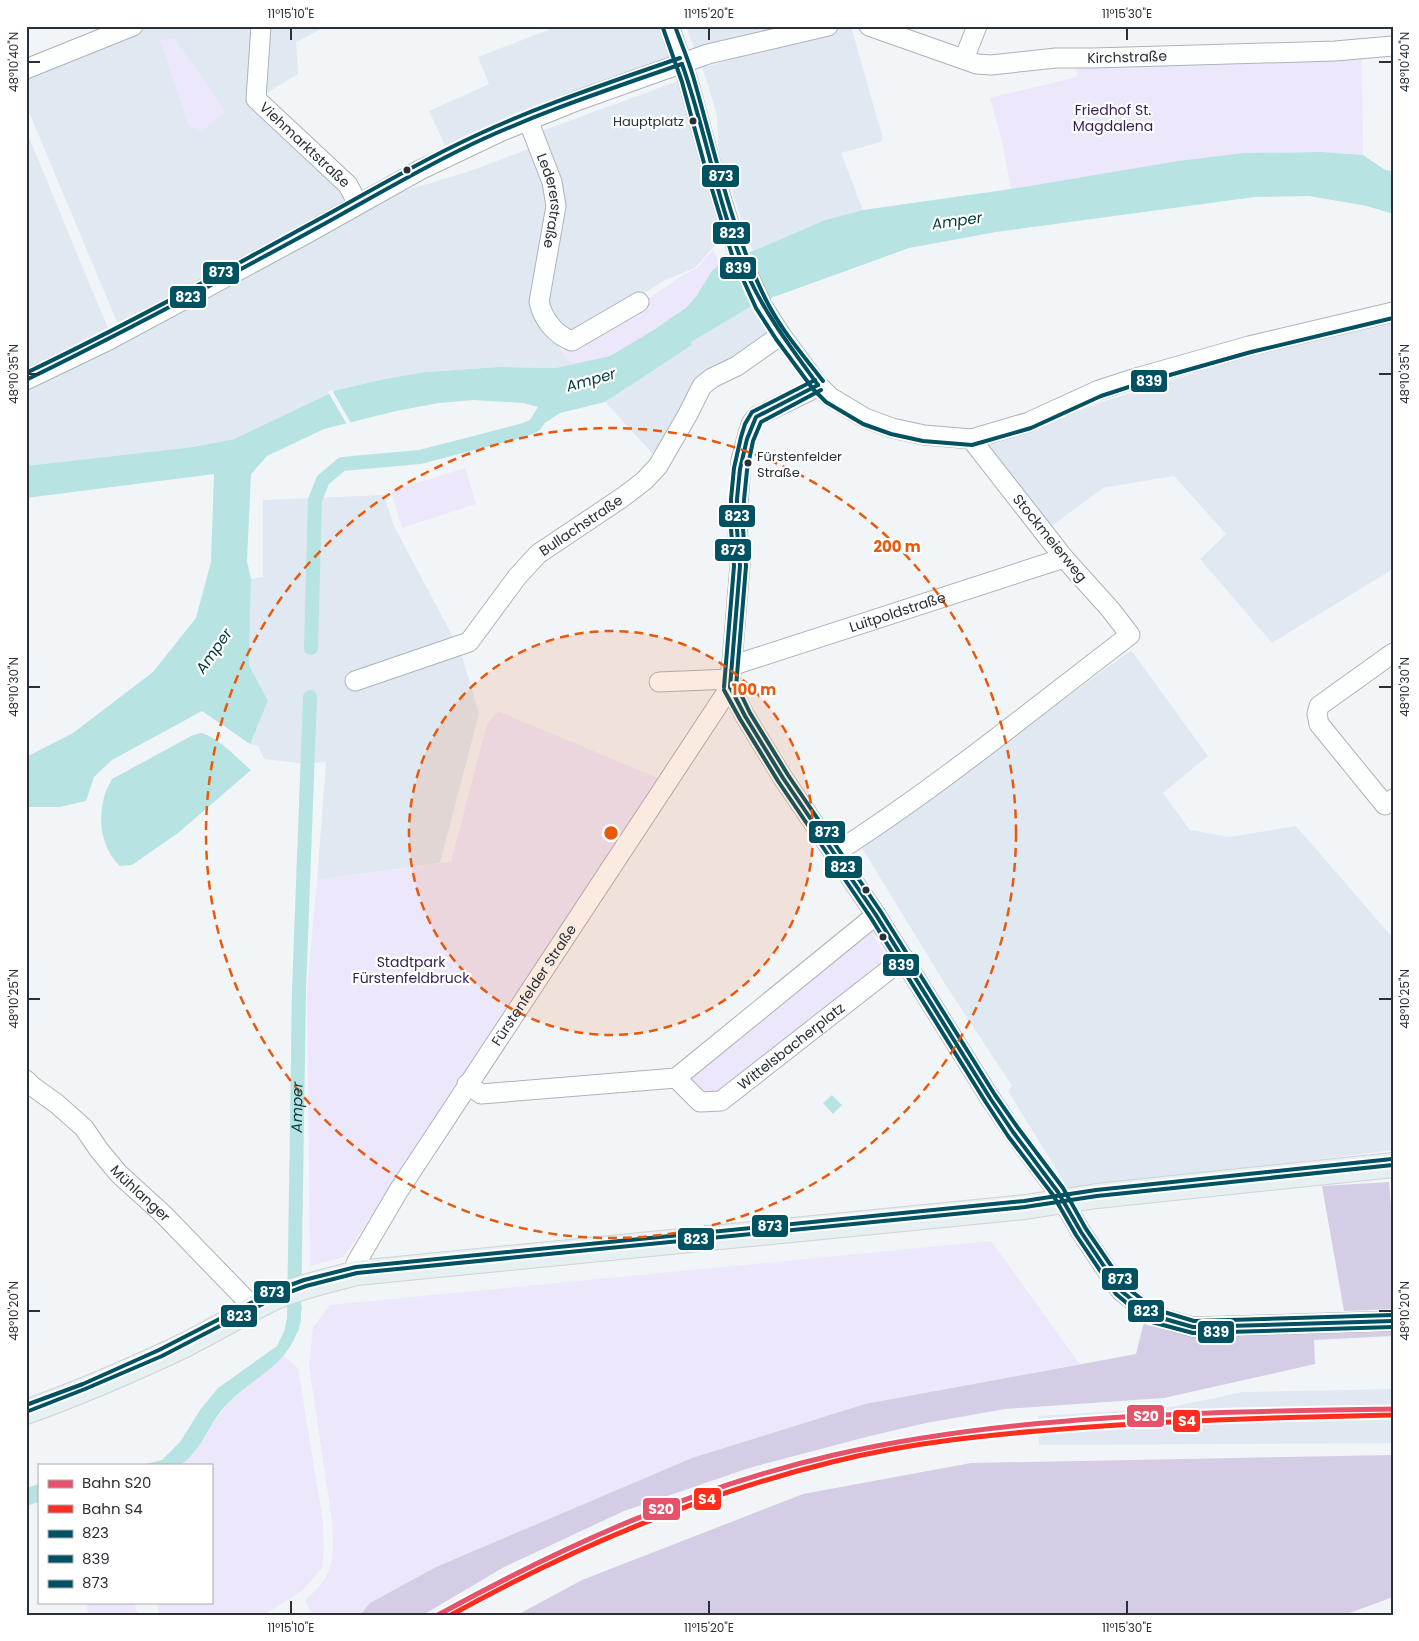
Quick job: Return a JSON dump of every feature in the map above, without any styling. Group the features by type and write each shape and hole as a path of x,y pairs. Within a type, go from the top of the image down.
{"main road":[{"path":"26,1412 78,1393 183,1346 277,1297 304,1287 357,1273 1025,1206 1063,1200 1393,1166"}],"street":[{"path":"26,69 133,26"},
{"name":"Viehmarktstraße","path":"261,26 256,99 348,185 358,204"},
{"path":"669,26 688,80 738,253 762,305 781,335 818,384 830,397 865,418 892,428 924,435 971,439 1029,422 1099,390 1136,378 1249,346 1393,312"},
{"path":"26,380 108,340 453,154 528,120 720,51 828,26"},
{"name":"Kirchstraße","path":"869,26 977,64 1056,58 1335,52 1393,46"},
{"path":"964,59 976,26"},
{"name":"Ledererstraße","path":"528,120 552,182 556,206 539,302 542,314 561,337 572,341 639,302"},
{"name":"Bullachstraße","path":"355,681 469,642 517,577 538,554 623,497 644,481 658,466 684,422 702,386 712,378 737,366 781,335"},
{"name":"Fürstenfelder Straße","path":"357,1273 356,1263 399,1190 645,815 730,677 740,565 737,523 740,481 742,460 751,424 756,417 809,391 818,384"},
{"name":"Stockmeierweg","path":"835,854 881,823 1130,635 1064,558 971,439"},
{"name":"Luitpoldstraße","path":"659,682 730,677 1064,558"},
{"path":"1393,653 1319,706 1318,714 1319,724 1385,805 1393,799"},
{"path":"730,677 745,716 783,778 904,958 990,1098 1063,1200 1081,1232 1120,1290 1151,1315 1193,1327 1393,1321"},
{"path":"467,1084 481,1094 676,1078 876,915"},
{"name":"Wittelsbacherplatz","path":"676,1078 700,1102 721,1101 904,958"},
{"name":"Mühlanger","path":"26,1080 78,1122 120,1174 178,1229 254,1308"}],"shaded area":[{"path":"150,26 327,26 296,42 298,74 257,99 362,198 119,327 26,105 26,71"},
{"path":"558,26 660,26 674,62 446,148 429,111 489,84 478,57"},
{"path":"686,26 795,26 695,51"},
{"path":"851,26 883,139 881,142 841,153 863,210 825,220 753,251 720,158 717,115 702,66 709,66"},
{"path":"678,81 724,235 695,268 665,280 572,338 543,302 555,242 539,132"},
{"path":"26,130 109,331 26,371"},
{"path":"534,147 550,206 534,312 572,365 556,368 499,367 425,372 385,379 337,390 234,439 193,447 26,466 26,388 394,194 467,172"},
{"path":"750,307 771,337 703,385 663,465 605,402 692,345 691,342"},
{"path":"1393,321 1393,569 1272,643 1200,559 1226,534 1174,476 1103,488 1049,528 981,444 1012,436 1108,400 1265,351"},
{"path":"384,495 393,524 463,659 479,714 440,863 317,880 326,762 306,764 264,759 258,746 250,744 268,701 249,665 251,579 263,577 263,500"},
{"path":"1131,650 1208,756 1163,793 1190,830 1229,837 1296,826 1393,938 1393,1150 1069,1190 1008,1091 1012,1086 945,984 862,848"},
{"path":"1389,1182 1393,1229 1393,1309 1344,1311 1322,1186"},
{"path":"1144,1322 1193,1334 1270,1335 1393,1330 1393,1336 1314,1340 1315,1364 1164,1398 1005,1409 926,1423 749,1468 624,1511 504,1567 423,1615 360,1615 370,1603 436,1567 692,1458 865,1404 1136,1354"},
{"path":"1393,1389 1393,1443 1039,1445 1038,1416 1166,1408 1243,1392"},
{"path":"1393,1455 1393,1597 1344,1615 517,1615 582,1580 803,1494 971,1463"}],"green space":[{"path":"175,39 226,112 201,131 188,125 160,40"},
{"name":"Friedhof St. Magdalena","path":"1362,58 1363,155 1322,152 1243,153 1011,189 1001,137 990,98 1077,77 1076,65"},
{"path":"713,250 720,264 712,271 687,307 610,356 572,365 562,351 636,307 683,275 696,269"},
{"path":"465,468 476,504 402,528 391,491"},
{"name":"Stadtpark Fürstenfeldbruck","path":"498,711 660,779 344,1257 310,1266 307,989 317,880 451,862 487,724"},
{"path":"869,930 891,961 719,1095 703,1095 688,1079"},
{"path":"991,1241 1080,1364 865,1404 692,1458 436,1567 370,1603 360,1615 313,1615 305,1601 327,1574 333,1546 332,1521 309,1366 313,1327 330,1305"},
{"path":"284,1356 298,1368 323,1522 324,1548 322,1568 303,1590 264,1615 160,1615 157,1604 212,1604 212,1464 181,1464 192,1453 228,1403"},
{"path":"86,1604 135,1604 138,1615 89,1615"}],"water":[{"path":"1322,152 1363,155 1385,170 1393,171 1393,214 1367,206 1309,196 1255,197 996,232 909,248 750,307 691,342 692,345 605,402 560,413 546,422 535,425 533,417 538,407 523,403 473,400 439,403 396,411 324,429 267,456 251,474 247,561 251,579 249,665 268,701 250,744 202,711 112,760 94,777 86,801 60,807 26,807 26,757 73,733 153,672 196,618 211,562 214,474 26,498 26,466 193,447 234,439 337,390 385,379 425,372 499,367 556,368 610,356 687,307 712,271 720,264 825,220 863,210 1011,189 1179,161 1243,153"},
{"path":"201,733 221,744 251,770 178,833 132,865 120,866 112,857 107,847 101,824 103,801 112,779 193,735"},
{"path":"832,1095 842,1105 833,1114 823,1103"},
{"path":"302,1306 297,1332 289,1349 272,1367 242,1390 222,1409 188,1459 181,1464 145,1464 162,1460 180,1442 200,1410 218,1388 277,1346 286,1327 289,1312"},
{"path":"38,1484 38,1502 26,1506 26,1488"}],"pier":[{"path":"332,390 352,425 348,426 328,392"}],"waterway":[{"name":"Amper","path":"311,648 315,500 323,480 342,464 420,457 524,430 535,425 545,409"},
{"name":"Amper","path":"292,1328 294,1319 299,990 310,697"}],"rail line":[{"name":"S20","path":"438,1615 533,1565 630,1521 680,1501 731,1484 782,1468 834,1455 902,1441 1041,1423 1183,1414 1393,1409"},
{"name":"S4","path":"451,1615 543,1567 684,1507 782,1475 862,1455 953,1440 1075,1428 1234,1419 1393,1415"}],"transit line":[{"name":"873","path":"675,26 693,76 733,218 754,273 778,322 823,381"},
{"name":"839","path":"663,28 682,82 732,255 756,308 813,389 826,402 863,424 891,434 923,441 972,445 1031,428 1101,396 1138,384 1251,352 1393,318"},
{"name":"873","path":"26,373 165,303 458,144 540,108 680,58"},
{"name":"823","path":"682,64 719,193 745,269 760,300 818,385"},
{"name":"823","path":"26,380 200,291 460,150 542,114 682,64"},
{"name":"873","path":"724,687 734,566 731,499 734,468 741,437 745,424 752,412 815,380"},
{"name":"823","path":"730,687 740,566 737,499 740,469 747,439 756,417 818,385"},
{"name":"839","path":"736,687 746,566 743,529 744,500 747,470 753,441 761,422 821,390"},
{"name":"873","path":"736,684 750,713 788,775 881,912 995,1095 1063,1188 1086,1229 1125,1286 1154,1309 1194,1321 1393,1315"},
{"name":"823","path":"730,687 745,716 783,778 876,915 990,1098 1058,1192 1081,1232 1120,1290 1151,1315 1193,1327 1393,1321"},
{"name":"839","path":"724,690 778,781 871,918 985,1101 1008,1136 1053,1195 1076,1235 1116,1294 1148,1321 1193,1333 1393,1327"},
{"name":"873","path":"26,1405 83,1384 159,1350 274,1291 304,1280 356,1267 1024,1201 1096,1190 1392,1159"},
{"name":"823","path":"26,1412 162,1356 276,1297 306,1286 357,1273 1025,1207 1097,1196 1393,1165"}],"place":[{"name":"Hauptplatz","path":"693,121"},
{"name":"Fürstenfelder Straße","path":"748,463"}]}
